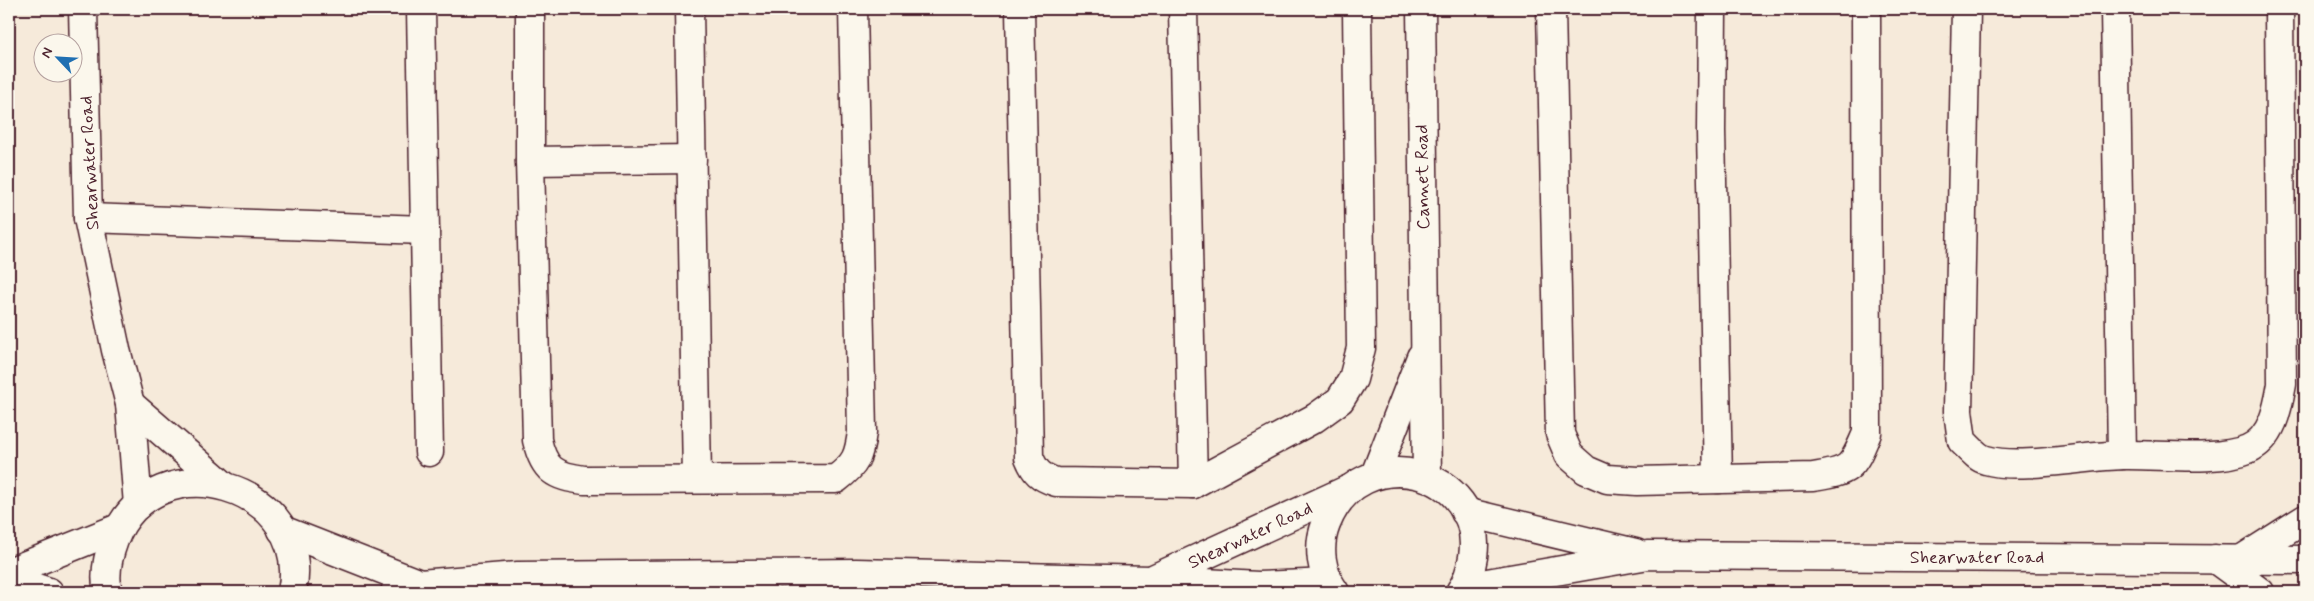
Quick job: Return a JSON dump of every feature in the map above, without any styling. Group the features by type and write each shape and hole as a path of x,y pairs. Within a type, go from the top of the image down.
{"street":[{"name":"Shearwater Road","path":"83,9 88,218 116,350 130,404 138,505"},
{"path":"421,9 429,452"},
{"path":"530,9 530,161 537,440 541,456 548,468 565,478 584,480 697,478 836,479 851,468 859,452 862,432 853,9"},
{"path":"689,9 697,478"},
{"path":"1020,9 1029,457 1034,471 1043,478 1056,482 1193,484 1315,418 1340,400 1353,379 1361,348 1358,9"},
{"path":"1183,9 1193,484"},
{"name":"Cannet Road","path":"1421,9 1426,477"},
{"path":"1551,9 1560,434 1569,455 1586,470 1607,479 1637,481 1813,477 1840,473 1855,460 1867,433 1866,9"},
{"path":"1712,9 1711,131 1718,479"},
{"path":"1966,9 1958,410 1962,441 1984,460 2006,464 2122,455 2221,454 2249,448 2267,432 2278,411 2282,384 2279,9"},
{"path":"2114,9 2122,455"},
{"path":"530,161 692,159"},
{"path":"88,218 425,230"},
{"name":"Cannet Road","path":"1375,475 1425,346"},
{"path":"130,404 222,484 246,494 267,510 282,530 290,548 294,569 292,592"},
{"path":"1375,475 1401,472 1426,477 1442,485 1455,498 1465,512 1472,530 1474,550 1471,569 1462,590"},
{"name":"Shearwater Road","path":"1151,580 1375,475"},
{"path":"108,592 106,585 108,555 119,528 138,505 164,489 193,482 222,484"},
{"path":"1332,588 1321,558 1323,533 1332,509 1348,489"},
{"name":"Shearwater Road","path":"1465,512 1648,555"},
{"path":"2242,559 2305,519"},
{"path":"9,572 119,528"},
{"name":"Shearwater Road","path":"282,530 420,584"},
{"name":"Shearwater Road","path":"1462,590 1648,555 2305,560"},
{"path":"2215,559 2260,592"},
{"name":"Shearwater Road","path":"395,592 420,584 518,576 836,573 1151,580 1332,588"},
{"path":"9,579 50,592"}]}
